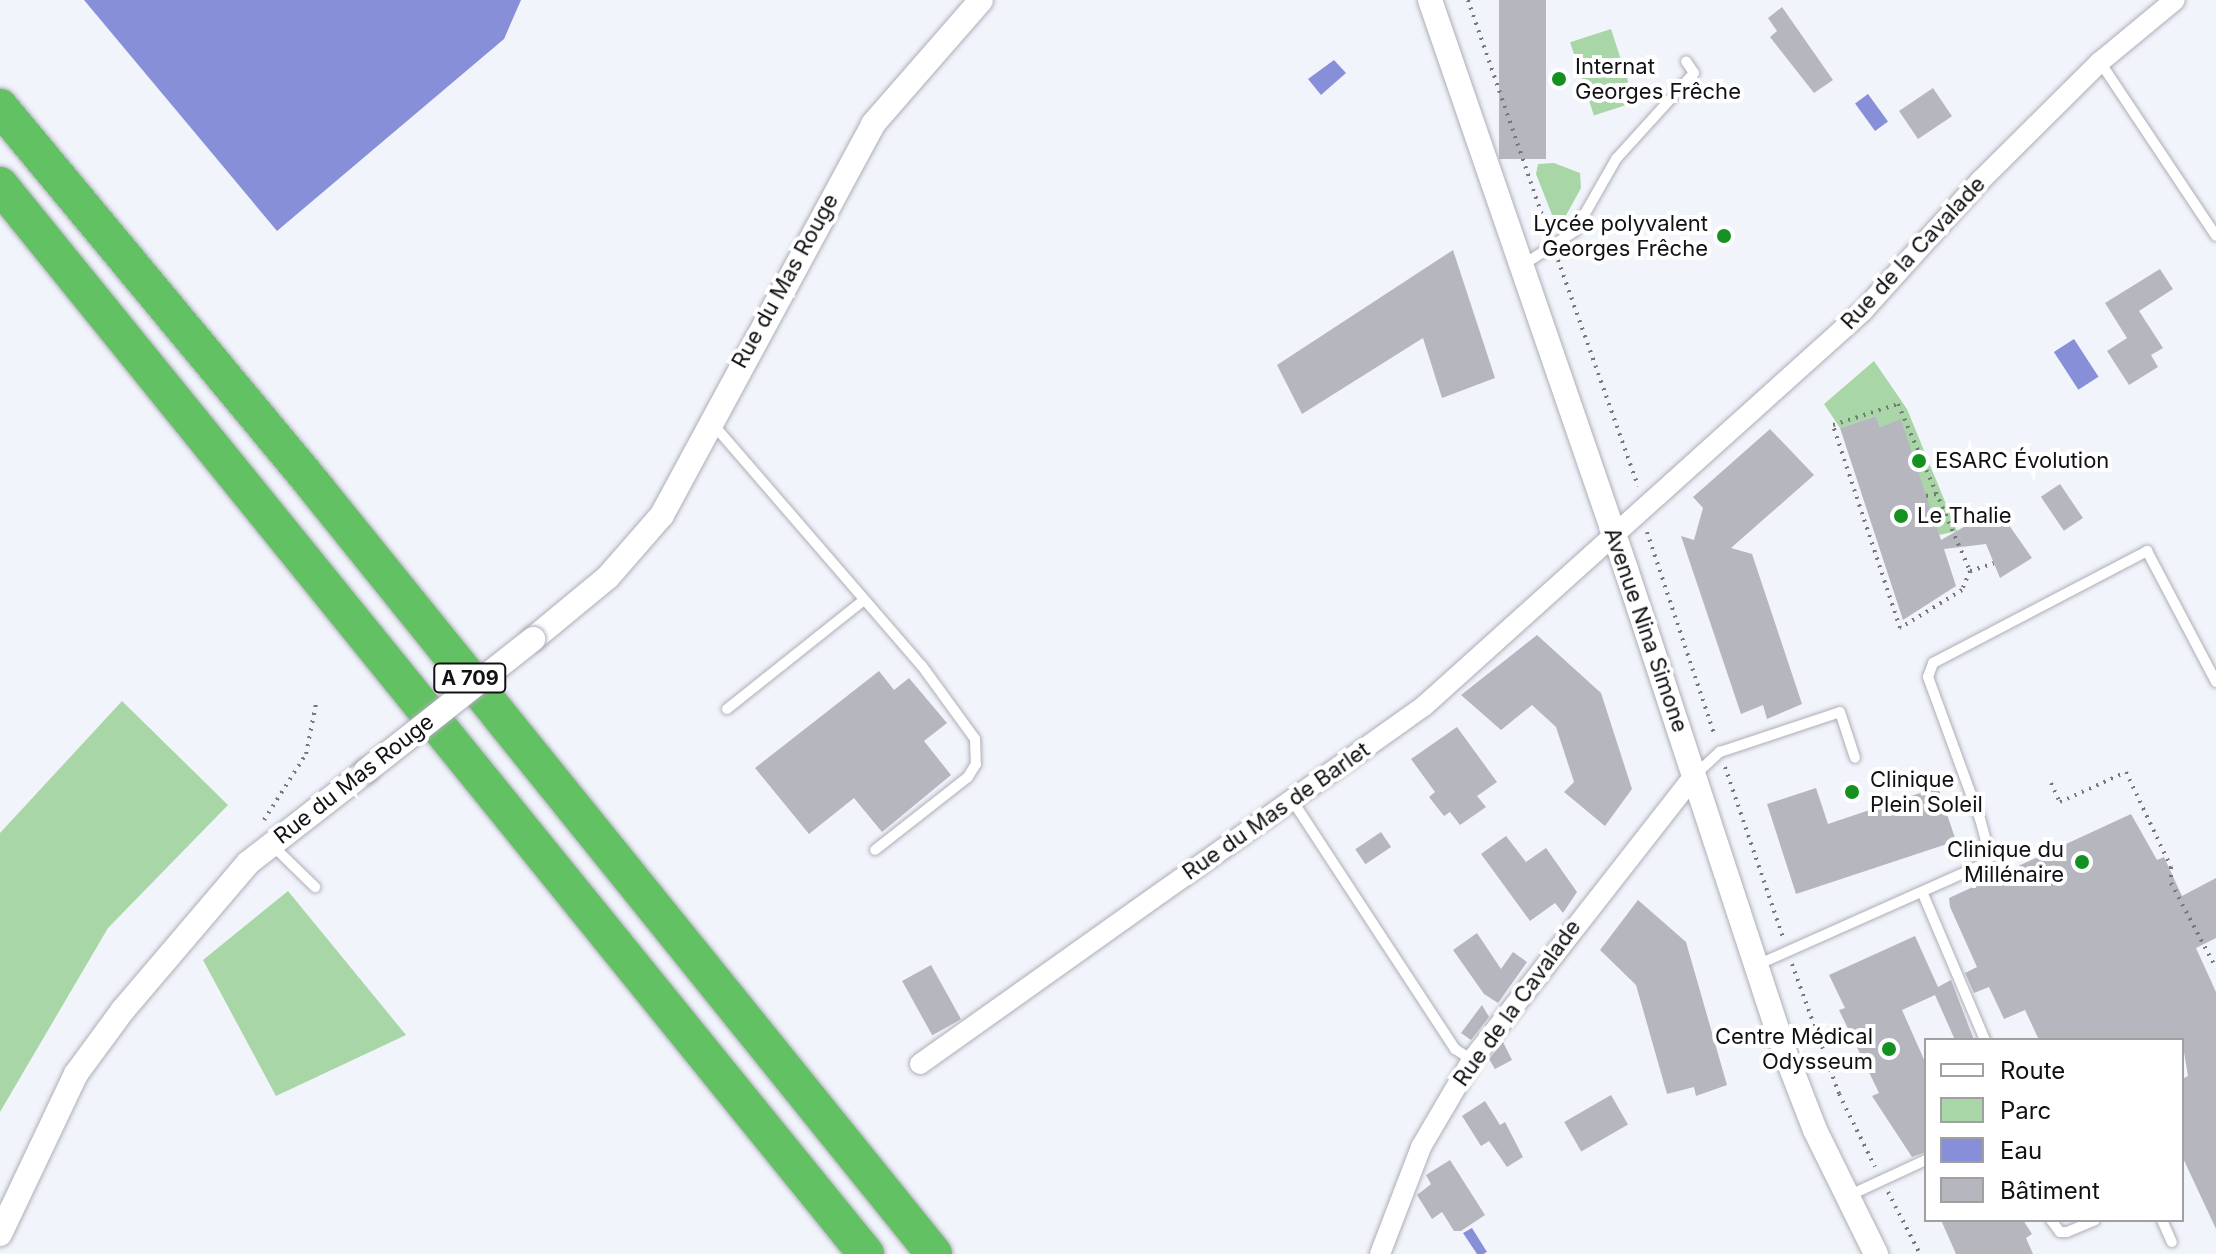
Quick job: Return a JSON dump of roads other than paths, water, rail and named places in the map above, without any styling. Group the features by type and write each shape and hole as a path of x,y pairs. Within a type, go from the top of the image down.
{"highway":[{"name":"A 709","path":"0,107 316,488 934,1254"},
{"name":"A 709","path":"0,185 866,1254"}],"street":[{"name":"Rue du Mas Rouge","path":"0,1234 76,1074 176,943 248,863 608,577 662,515 709,421 873,124 981,0"},
{"name":"Avenue Nina Simone","path":"1430,0 1614,535 1755,966 1815,1130 1876,1254"},
{"name":"Rue de la Cavalade","path":"1614,535 1863,311 1981,180 2100,62 2175,0"},
{"name":"Rue du Mas de Barlet","path":"920,1064 1424,706 1614,535"},
{"name":"Rue de la Cavalade","path":"1380,1254 1421,1147 1472,1060 1694,776"}],"lane":[{"path":"1523,265 1554,249 1575,231 1616,159 1694,73 1686,61"},
{"path":"2100,62 2216,236"},
{"path":"709,421 922,666 969,728 977,749 968,777 875,850"},
{"path":"1755,966 1923,894 1986,863 1990,856 1928,677 1933,663 2147,551 2216,682"},
{"path":"727,709 864,600"},
{"path":"1694,776 1720,752 1840,712 1855,758"},
{"path":"1292,800 1455,1049 1472,1060"},
{"path":"272,844 315,887"},
{"path":"1923,894 1984,1038"},
{"path":"1846,1197 1924,1161"},
{"path":"2052,1222 2060,1232 2090,1222"},
{"path":"2163,1222 2172,1242"}],"water":[{"path":"84,0 521,0 504,39 277,231"},
{"path":"1334,60 1346,73 1321,95 1308,79"},
{"path":"1868,94 1888,122 1875,131 1855,103"},
{"path":"2074,339 2099,377 2078,390 2054,352"},
{"path":"1472,1228 1487,1252 1477,1254 1463,1233"}],"place":[{"name":"Internat Georges Frêche","path":"1559,79"},
{"name":"Lycée polyvalent Georges Frêche","path":"1724,236"},
{"name":"ESARC Évolution","path":"1919,461"},
{"name":"Le Thalie","path":"1901,516"},
{"name":"Clinique Plein Soleil","path":"1852,792"},
{"name":"Clinique du Millénaire","path":"2082,862"},
{"name":"Centre Médical Odysseum","path":"1889,1049"}]}
